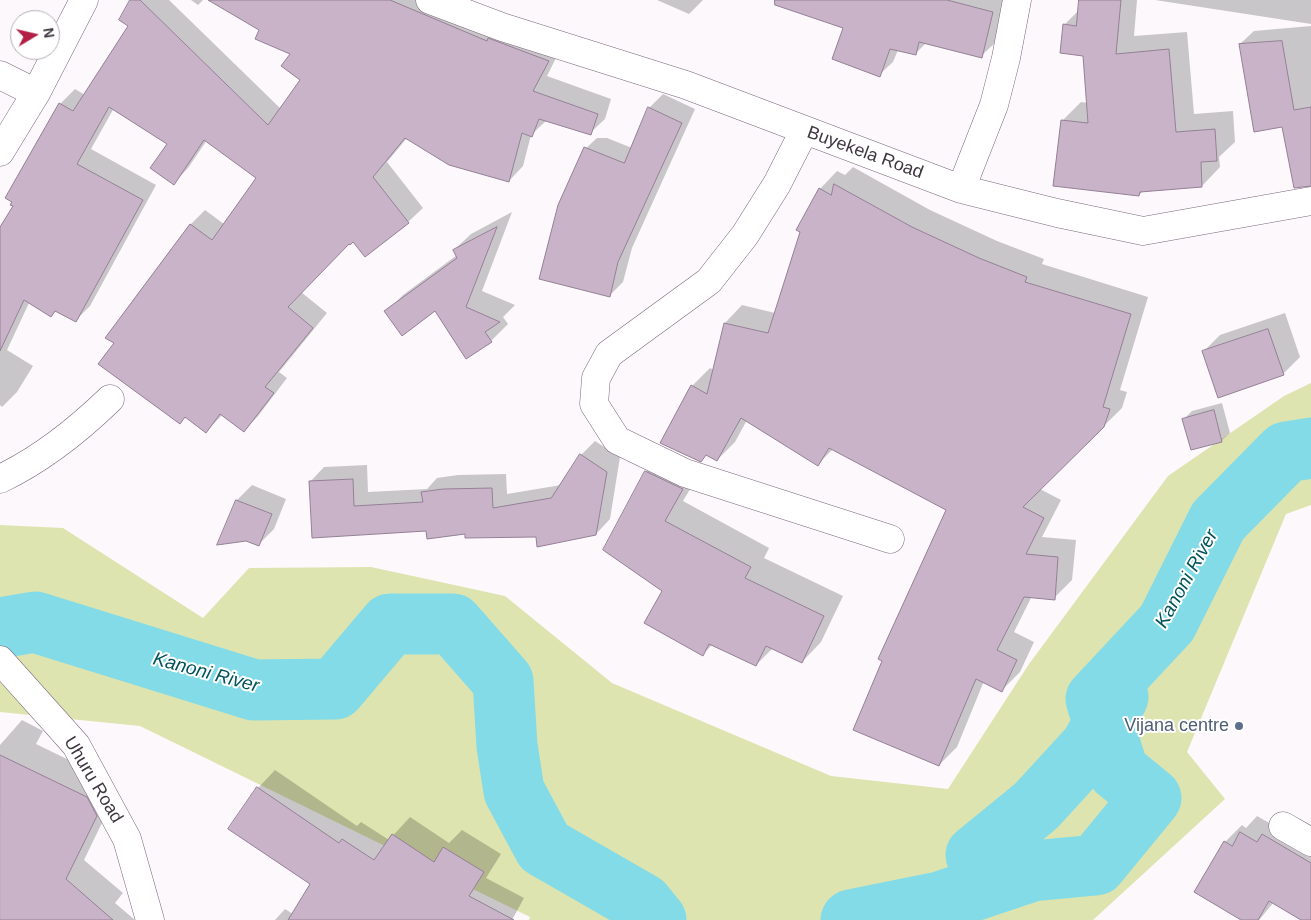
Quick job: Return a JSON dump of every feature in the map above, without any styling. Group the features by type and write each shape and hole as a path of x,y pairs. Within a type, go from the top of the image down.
{"street":[{"path":"0,152 36,93 84,0"},
{"name":"Buyekela Road","path":"430,0 502,27 686,85 804,131 961,188 1143,232 1311,201"},
{"path":"961,188 994,105 1006,58 1017,0"},
{"path":"0,75 36,93"},
{"path":"804,131 777,184 745,235 709,281 609,354 596,378 594,404 617,440 685,473 890,539"},
{"path":"0,479 24,468 76,431 110,399"},
{"name":"Uhuru Road","path":"0,660 76,745 127,839 150,920"},
{"path":"1283,826 1311,842"}],"green space":[{"path":"1311,383 1311,505 1286,514 1187,752 1225,799 1093,920 529,920 530,917 140,726 0,712 0,525 63,528 203,618 249,568 371,567 505,596 612,683 831,776 948,789 1029,664 1168,476 1284,396"}],"building":[{"path":"130,0 140,0 268,125 300,80 281,66 290,54 255,39 259,30 208,0 390,0 487,41 488,38 549,61 533,91 598,114 591,135 539,119 532,137 522,133 509,182 449,165 405,138 373,177 409,223 365,257 353,242 349,244 288,307 313,328 265,387 274,393 244,432 220,414 206,433 185,417 180,424 98,364 114,343 105,338 190,224 212,240 256,178 204,140 174,185 150,168 167,144 109,107 77,164 143,200 76,322 55,311 51,317 24,300 0,351 0,227 13,206 10,205 12,202 5,198 59,103 73,111 128,26 119,20"},
{"path":"775,0 947,0 993,12 982,58 919,42 916,55 890,49 880,77 832,59 843,28 775,5"},
{"path":"1079,0 1121,0 1116,54 1169,49 1176,132 1215,129 1217,161 1201,162 1202,187 1140,192 1139,196 1053,186 1061,120 1088,123 1083,56 1060,53 1063,24 1076,26"},
{"path":"1282,41 1294,110 1311,107 1311,186 1294,188 1282,127 1254,132 1239,44"},
{"path":"648,107 682,123 618,262 610,297 539,279 558,205 584,147 624,163"},
{"path":"834,184 912,227 979,258 1027,277 1025,282 1131,314 1103,407 1110,409 1104,427 1023,507 1044,518 1026,554 1058,557 1055,600 1024,597 997,650 1017,660 1002,692 976,679 939,766 853,730 882,661 878,659 946,510 829,448 818,466 741,418 717,461 706,455 701,462 660,443 691,385 707,394 724,323 768,333 800,232 796,230 819,188 831,195"},
{"path":"497,227 466,307 500,322 485,332 492,342 466,359 435,311 402,336 384,311 457,258 453,250"},
{"path":"1268,329 1284,375 1218,398 1202,351"},
{"path":"1214,410 1222,442 1191,450 1182,419"},
{"path":"580,454 607,472 596,535 537,547 536,537 465,538 465,534 427,539 426,531 312,538 309,481 353,479 354,506 423,502 421,492 443,489 492,488 493,508 551,498"},
{"path":"645,471 683,489 665,521 751,567 745,578 824,616 802,663 766,646 756,666 709,644 703,656 644,623 662,591 603,550"},
{"path":"236,500 272,514 259,546 246,541 217,545"},
{"path":"0,755 87,797 97,816 66,879 113,920 0,920"},
{"path":"257,787 339,843 342,839 374,860 392,834 434,862 443,847 484,872 469,896 514,920 288,920 310,884 228,829"},
{"path":"1240,832 1257,842 1262,834 1311,863 1311,920 1301,920 1269,901 1258,920 1241,920 1194,892 1224,841 1232,846"}],"waterway":[{"name":"Kanoni River","path":"851,920 940,902 1032,871 1096,865 1151,798 1118,771 1096,699 1167,623 1218,521 1286,452 1311,448"},
{"name":"Kanoni River","path":"0,628 35,622 254,690 335,689 390,624 453,624 503,681 507,746 514,791 544,847 643,904 656,920"},
{"path":"976,855 1036,806 1091,746 1118,697"}],"place":[{"name":"Vijana centre","path":"1239,726"}]}
